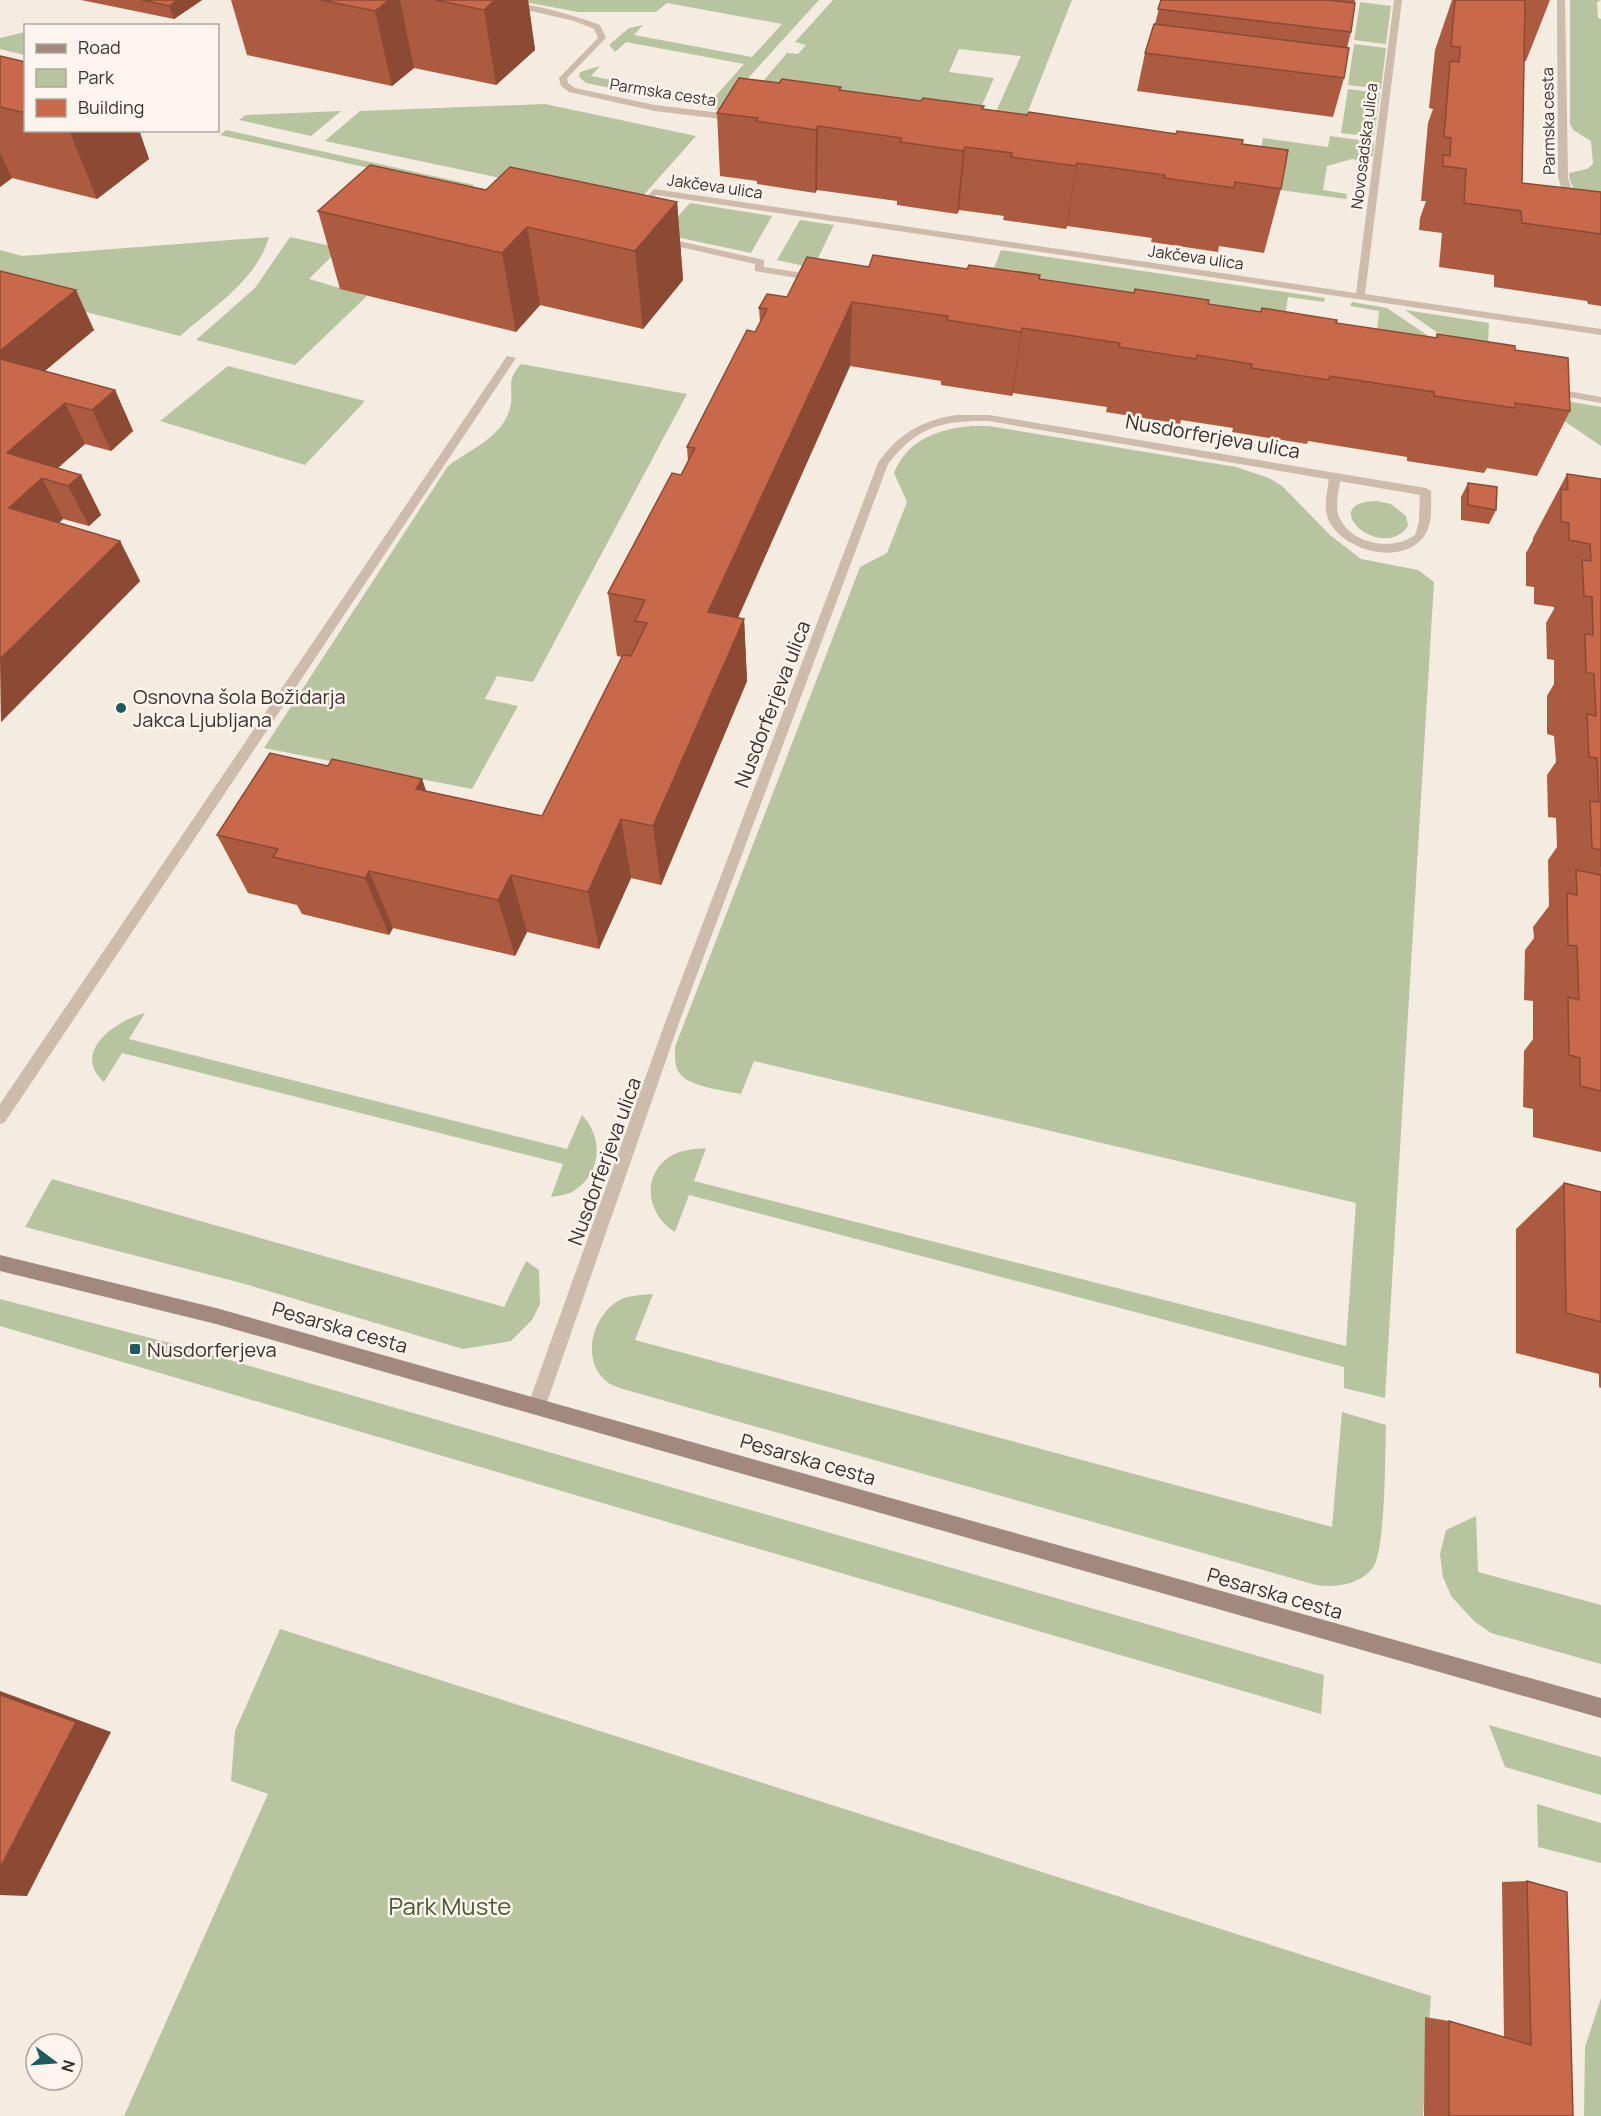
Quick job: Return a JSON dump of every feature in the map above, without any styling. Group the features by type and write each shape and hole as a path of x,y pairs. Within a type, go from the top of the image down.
{"street":[{"name":"Parmska cesta","path":"488,0 576,19 597,27 602,38 563,78 564,84 572,90 655,108 744,119"},
{"name":"Novosadska ulica","path":"1360,297 1398,0"},
{"name":"Parmska cesta","path":"1561,0 1563,177 1566,190 1574,206 1601,224"},
{"name":"Jakčeva ulica","path":"628,223 654,192 1601,332"},
{"path":"644,237 761,262 758,269 824,279"},
{"path":"0,1117 511,358"},
{"path":"1535,389 1601,400"},
{"name":"Nusdorferjeva ulica","path":"537,1405 673,1020 884,463 895,446 920,427 932,423 954,418 989,418 1426,492 1424,530 1419,538 1405,547 1375,547 1350,537 1340,530 1332,512 1335,477"},
{"name":"Pesarska cesta","path":"0,1263 216,1316 537,1405 1601,1708"}],"green space":[{"path":"514,0 819,0 719,110 586,83 579,77 580,72 600,66 591,76 712,100 744,64 626,42 615,52 609,45 629,28 643,25 634,35 752,57 782,24 667,3 656,12 578,12"},
{"path":"833,0 1072,0 1013,149 989,127 1021,56 959,49 949,72 994,78 973,126 754,92 787,53 798,54 806,45 795,42"},
{"path":"1570,0 1601,0 1597,2 1598,18 1601,19 1601,215 1576,192 1570,180 1569,173 1587,169 1593,164 1591,141 1573,130 1570,124"},
{"path":"1360,2 1391,6 1386,44 1354,40"},
{"path":"24,32 24,55 0,49 0,38"},
{"path":"1354,44 1386,48 1381,89 1348,85"},
{"path":"1348,89 1380,93 1374,137 1341,133"},
{"path":"545,104 696,136 634,206 325,141 360,111"},
{"path":"341,111 311,136 239,120 246,115"},
{"path":"226,130 474,185 468,190 220,135"},
{"path":"1330,136 1374,142 1373,156 1365,156 1364,161 1352,159 1327,166 1323,190 1347,194 1346,199 1280,190 1257,170 1263,138 1328,147"},
{"path":"690,203 772,216 751,253 662,234"},
{"path":"800,220 834,225 816,262 805,266 777,260"},
{"path":"269,237 255,267 244,280 180,336 0,290 0,250 22,256"},
{"path":"290,237 340,248 309,279 367,296 295,365 196,340 255,288"},
{"path":"1001,250 1325,298 1324,302 1288,297 1285,316 983,297"},
{"path":"1352,302 1387,308 1476,368 1377,331 1379,311 1350,306"},
{"path":"1405,310 1489,323 1487,362 1478,361"},
{"path":"521,364 687,394 533,682 497,676 485,699 518,706 472,789 264,748 448,466 484,442 500,427 510,408 511,381"},
{"path":"228,366 365,401 305,465 160,421"},
{"path":"1548,398 1601,407 1601,446 1548,410"},
{"path":"971,426 989,426 1236,467 1269,478 1282,486 1330,535 1361,559 1418,570 1434,582 1385,1398 1344,1388 1344,1367 689,1195 675,1232 666,1225 654,1207 651,1185 660,1165 678,1153 706,1148 694,1181 1346,1346 1356,1203 754,1061 741,1094 693,1083 681,1075 677,1069 675,1047 860,567 887,553 907,502 894,473 915,444 936,433"},
{"path":"1376,501 1391,504 1406,516 1408,526 1396,536 1383,538 1370,535 1359,528 1352,519 1351,511 1359,504"},
{"path":"145,1013 129,1039 567,1149 582,1115 594,1135 596,1157 593,1168 580,1186 570,1193 551,1197 563,1164 122,1053 104,1082 95,1071 92,1060 95,1049 101,1039 111,1030"},
{"path":"52,1179 504,1307 526,1261 539,1270 540,1304 532,1320 511,1341 463,1349 245,1284 25,1227"},
{"path":"653,1294 635,1340 1332,1527 1342,1412 1386,1425 1382,1523 1377,1559 1372,1569 1353,1582 1331,1586 1316,1585 612,1385 598,1372 593,1361 593,1338 597,1326 603,1315 620,1300"},
{"path":"0,1299 170,1343 1324,1675 1321,1714 0,1326"},
{"path":"1476,1516 1478,1572 1601,1605 1601,1664 1491,1633 1475,1622 1451,1596 1443,1577 1440,1554 1446,1530"},
{"name":"Park Muste","path":"280,1629 1431,1996 1423,2116 124,2116 268,1794 231,1781 235,1731"},
{"path":"1489,1725 1601,1757 1601,1795 1505,1767"},
{"path":"1537,1804 1601,1823 1601,1863 1538,1847"},
{"path":"1601,1998 1601,2116 1584,2116 1585,2047"}],"building":[{"path":"142,0 178,0 169,6"},
{"path":"321,0 389,0 375,11"},
{"path":"435,0 495,0 484,10"},
{"path":"1161,0 1328,0 1355,3 1351,32 1158,9"},
{"path":"1455,0 1525,0 1522,183 1601,192 1601,234 1522,223 1521,211 1464,203 1466,169 1443,166 1443,155 1450,156 1451,138 1444,137 1450,61 1459,62 1460,47 1451,46"},
{"path":"1154,24 1349,48 1344,78 1145,53"},
{"path":"0,56 24,62 24,113 0,107"},
{"path":"739,78 779,83 782,79 841,87 839,90 921,101 923,98 984,106 982,109 1027,115 1029,112 1176,134 1177,131 1243,140 1242,144 1288,150 1281,189 1235,182 1234,188 1164,178 1165,175 1011,157 1012,153 965,147 963,151 900,142 902,138 818,126 816,130 756,121 758,118 717,113"},
{"path":"370,165 486,190 510,167 677,202 635,251 527,227 502,253 318,211"},
{"path":"873,255 967,269 969,265 1040,275 1039,279 1134,293 1135,289 1209,300 1208,304 1261,312 1262,308 1337,320 1336,323 1437,338 1437,334 1515,346 1515,350 1568,358 1570,411 1515,403 1515,408 1434,396 1434,392 1330,376 1329,380 1251,368 1252,364 1197,355 1196,359 1119,347 1120,343 1022,328 1021,332 947,320 948,316 852,302 708,612 744,619 653,826 621,819 588,892 511,875 498,900 369,871 365,878 273,857 278,849 217,835 270,753 328,766 332,759 422,779 416,789 542,816 623,655 631,656 647,623 635,621 645,600 608,593 672,473 681,475 695,448 687,447 747,330 755,332 767,309 759,308 767,294 787,297 807,257 869,267"},
{"path":"0,271 76,290 0,351"},
{"path":"0,359 115,390 92,410 65,403 7,453 81,475 68,486 42,478 9,508 120,541 0,659"},
{"path":"1567,474 1601,479 1601,850 1592,848 1590,801 1599,802 1597,758 1589,757 1587,714 1596,716 1594,674 1586,672 1585,634 1593,635 1592,597 1584,596 1582,560 1591,561 1590,544 1569,540 1569,523 1561,522 1561,489 1568,490"},
{"path":"1468,483 1497,487 1496,510 1468,505"},
{"path":"1576,870 1601,875 1601,1091 1580,1086 1580,1058 1569,1055 1568,997 1579,1000 1577,946 1568,945 1567,893 1577,895"},
{"path":"1564,1183 1601,1192 1601,1322 1566,1313"},
{"path":"0,1695 76,1722 0,1868"},
{"path":"1527,1881 1567,1892 1573,2116 1449,2116 1449,2021 1531,2045"}],"place":[{"name":"Osnovna šola Božidarja Jakca Ljubljana","path":"121,708"},
{"name":"Nusdorferjeva","path":"135,1349"}]}
